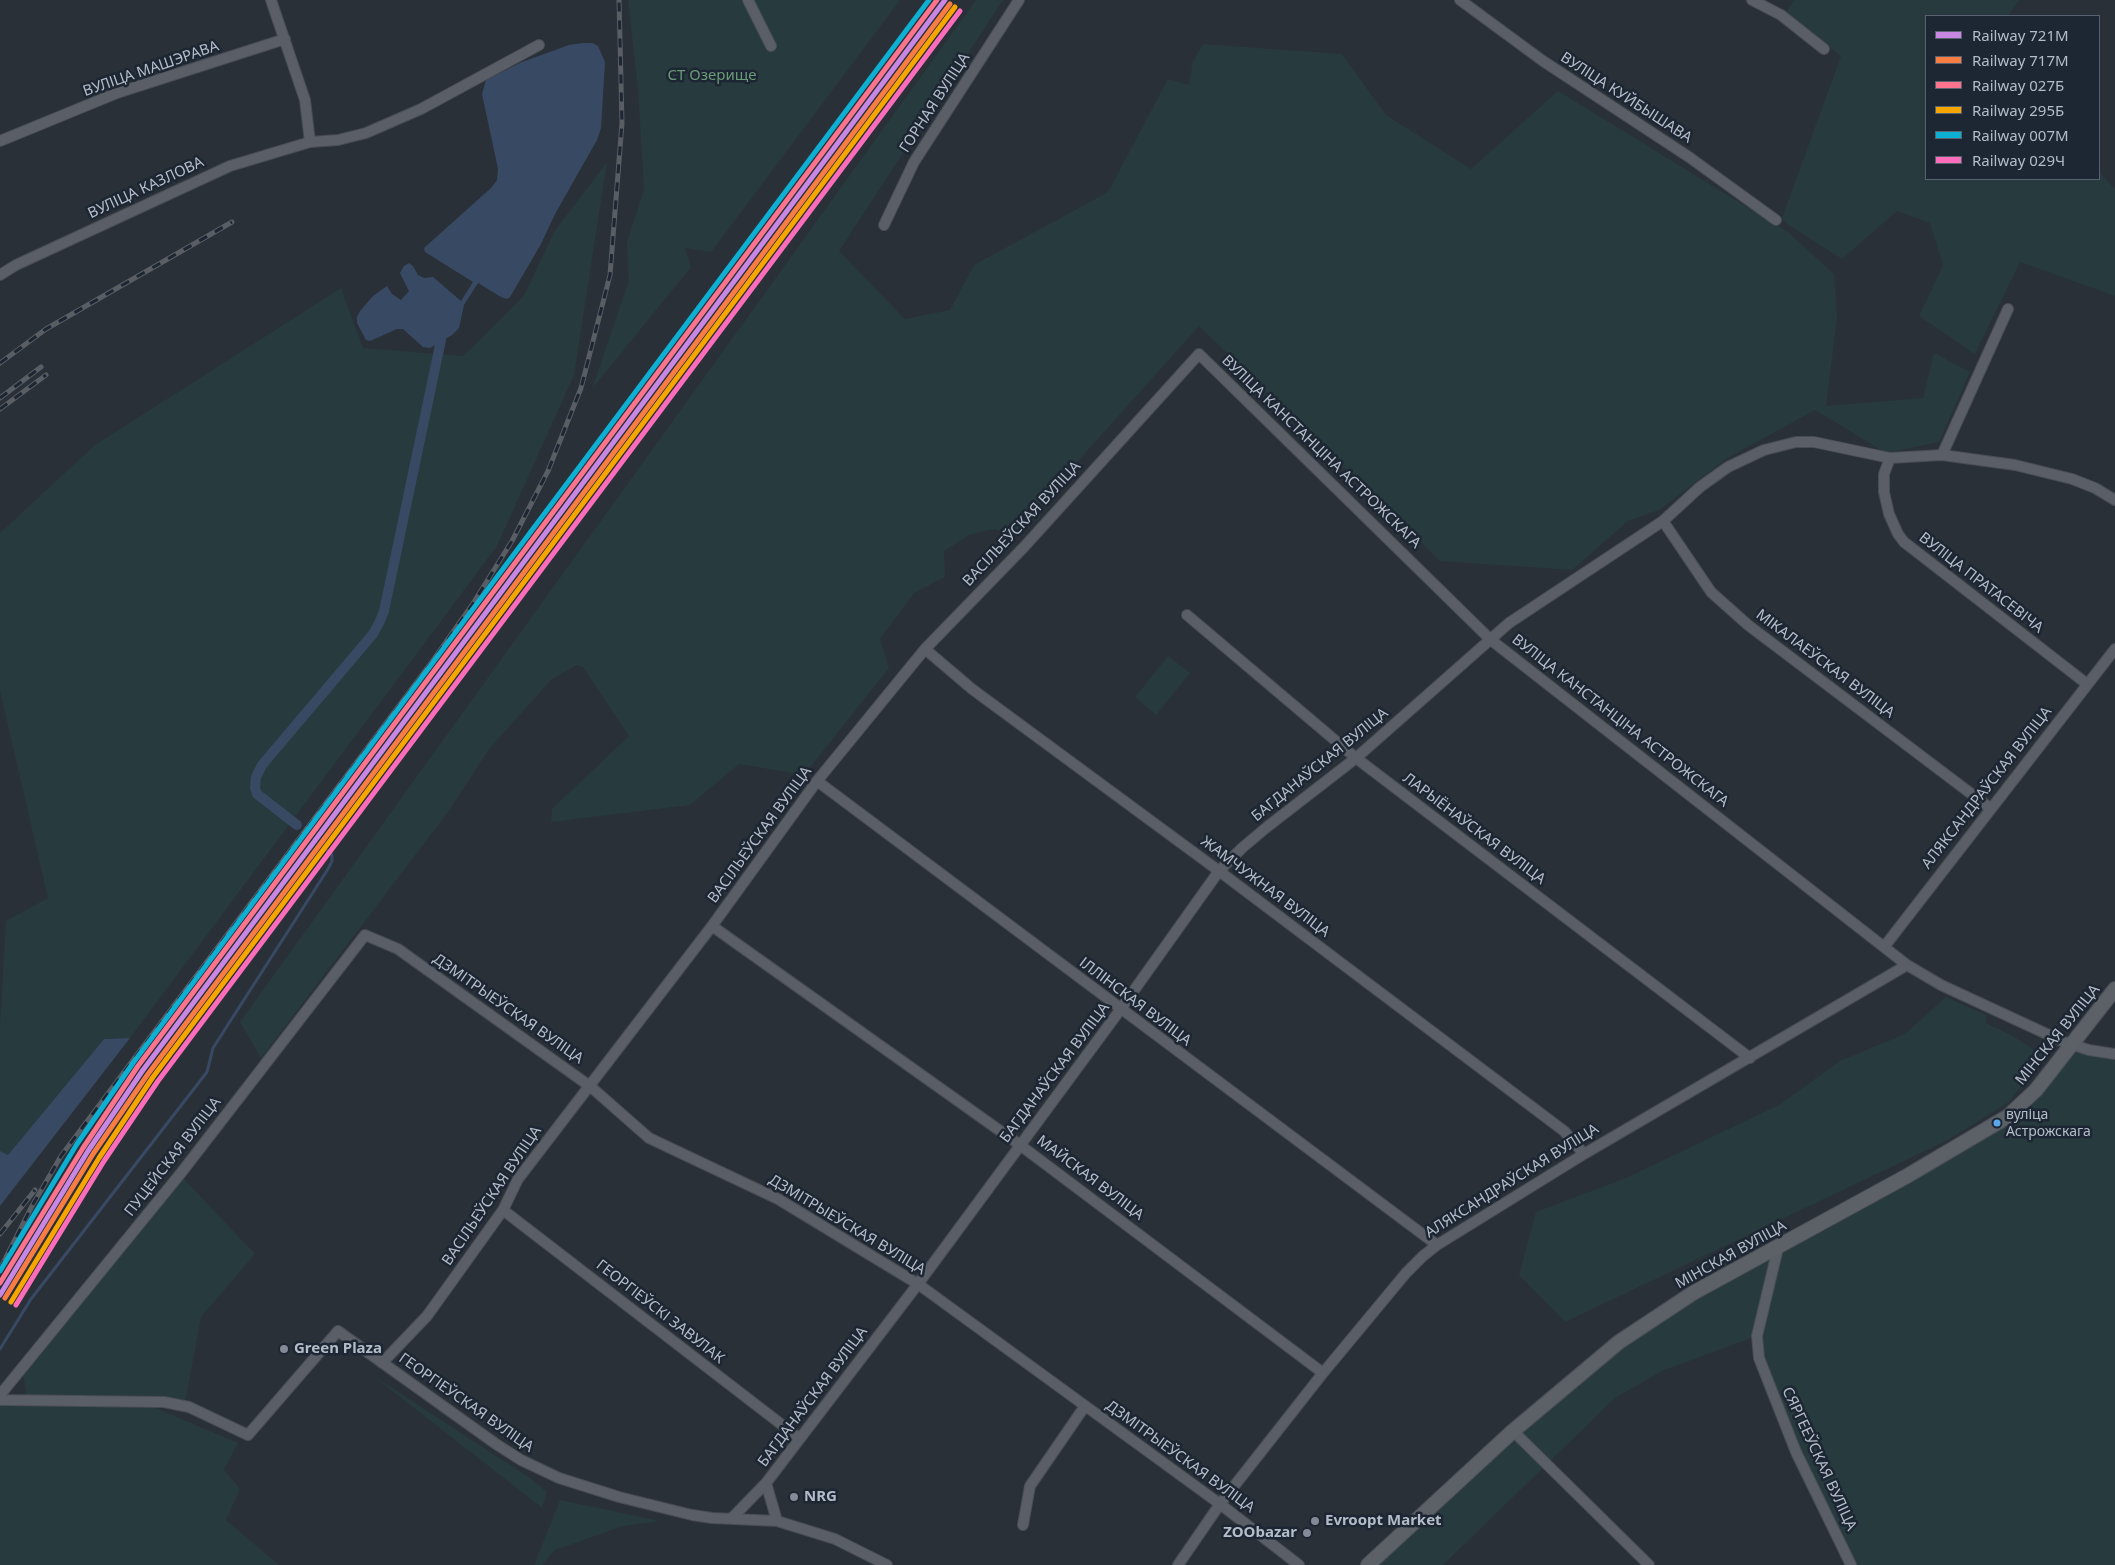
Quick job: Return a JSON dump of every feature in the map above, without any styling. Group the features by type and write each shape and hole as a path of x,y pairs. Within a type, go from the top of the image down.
{"main road":[{"name":"МІНСКАЯ ВУЛІЦА","path":"1368,1565 1513,1430 1619,1342 1693,1294 1907,1176 2007,1117 2036,1090 2115,990"}],"street":[{"path":"271,0 305,100 310,142"},
{"path":"748,0 771,46"},
{"name":"ГОРНАЯ ВУЛІЦА","path":"884,225 914,162 1019,0"},
{"name":"ВУЛІЦА КУЙБЫШАВА","path":"1460,0 1543,62 1690,158 1776,220"},
{"path":"1752,0 1781,15 1824,49"},
{"name":"ВУЛІЦА МАШЭРАВА","path":"0,141 117,93 285,39"},
{"name":"ВУЛІЦА КАЗЛОВА","path":"0,274 215,172 310,142 338,140 366,133 422,109 539,45"},
{"path":"1942,456 2008,309"},
{"name":"ВУЛІЦА КАНСТАНЦІНА АСТРОЖСКАГА","path":"1199,354 1491,640 1907,965 1941,986 2072,1046 2115,1054"},
{"name":"ВАСІЛЬЕЎСКАЯ ВУЛІЦА","path":"382,1363 427,1316 503,1210 518,1179 712,926 817,781 925,649 1024,547 1199,354"},
{"name":"БАГДАНАЎСКАЯ ВУЛІЦА","path":"732,1518 766,1483 918,1284 1120,1010 1219,871 1261,832 1356,758 1509,623 1663,521 1700,487 1728,467 1779,445 1796,442 1814,442 1890,458 1942,456 2015,465 2050,473 2095,488 2115,500"},
{"name":"ВУЛІЦА ПРАТАСЕВІЧА","path":"1890,458 1884,474 1884,492 1890,514 1898,534 1904,542 2087,684"},
{"name":"МІКАЛАЕЎСКАЯ ВУЛІЦА","path":"1663,521 1712,592 1748,625 1990,808"},
{"name":"ЛАРЫЁНАЎСКАЯ ВУЛІЦА","path":"1187,615 1356,758 1750,1058"},
{"name":"ЖАМЧУЖНАЯ ВУЛІЦА","path":"925,649 972,689 1219,871 1564,1131 1584,1154"},
{"name":"АЛЯКСАНДРАЎСКАЯ ВУЛІЦА","path":"1884,947 2115,649"},
{"name":"ІЛЛІНСКАЯ ВУЛІЦА","path":"817,781 1120,1010 1437,1245"},
{"name":"МАЙСКАЯ ВУЛІЦА","path":"712,926 1020,1145 1323,1373"},
{"name":"ДЗМІТРЫЕЎСКАЯ ВУЛІЦА","path":"365,935 398,949 591,1086 648,1138 778,1199 918,1284 1220,1504 1299,1565"},
{"name":"ПУЦЕЙСКАЯ ВУЛІЦА","path":"0,1395 181,1173 365,935"},
{"name":"АЛЯКСАНДРАЎСКАЯ ВУЛІЦА","path":"1178,1565 1220,1504 1323,1373 1406,1273 1437,1245 1584,1154 1907,965"},
{"name":"ГЕОРГІЕЎСКІ ЗАВУЛАК","path":"503,1210 799,1438"},
{"name":"СЯРГЕЕЎСКАЯ ВУЛІЦА","path":"1778,1248 1757,1336 1759,1358 1796,1452 1851,1565"},
{"name":"ГЕОРГІЕЎСКАЯ ВУЛІЦА","path":"0,1400 164,1402 189,1407 248,1435 338,1331 496,1444 539,1470 619,1497 692,1515 777,1521 835,1539 887,1565"},
{"path":"1022,1525 1030,1486 1086,1406"},
{"path":"1513,1430 1649,1565"},
{"name":"БАГДАНАЎСКАЯ ВУЛІЦА","path":"766,1483 777,1521"}],"green space":[{"name":"СТ Озерище","path":"628,0 900,0 711,252 685,248 691,267 592,389 629,280 627,242 644,189 638,89"},
{"path":"976,0 1003,0 839,251 905,319 950,310 974,265 1108,192 1168,79 1189,85 1193,61 1203,44 1342,54 1386,115 1471,169 1558,91 1788,232 1834,274 1837,318 1826,406 1923,398 1934,353 1970,372 1939,442 1886,453 1815,410 1726,459 1659,510 1628,521 1572,570 1440,561 1199,326 1011,536 995,529 971,534 944,551 945,577 914,593 880,639 889,668 804,775 739,764 690,805 551,822 552,809 629,736 583,667 577,665 552,679 490,748 448,812 261,1058 240,1022"},
{"path":"1794,0 2019,0 2009,15 1925,15 1925,180 2100,180 2100,173 2115,189 2115,296 2020,262 1975,354 1919,316 1943,265 1930,223 1897,211 1842,259 1787,224 1782,218 1841,56 1786,13"},
{"path":"607,162 574,375 497,546 130,1038 104,1039 8,1155 0,1151 0,1026 6,921 48,898 0,691 0,533 95,445 341,288 363,348 463,356 524,296 554,232"},
{"path":"1168,656 1190,673 1156,715 1135,697"},
{"path":"1946,997 1986,1015 1986,1023 2011,1035 2044,1056 2009,1102 1948,1140 1565,1322 1519,1275 1536,1212 1626,1178 1779,1105 1840,1061 1905,1034"},
{"path":"2072,1046 2115,1054 2115,1565 1851,1565 1796,1452 1756,1336 1662,1371 1615,1398 1443,1565 1368,1565 1619,1342 1988,1129"},
{"path":"183,1178 255,1254 201,1317 185,1403 27,1397 23,1375"},
{"path":"372,1375 530,1478 547,1492 542,1508"},
{"path":"0,1406 153,1407 238,1443 224,1470 240,1489 226,1520 279,1565 0,1565"},
{"path":"560,1500 660,1521 623,1526 555,1550 542,1565 534,1565"}],"water":[{"path":"592,43 598,46 605,62 601,128 597,140 555,214 541,244 510,297 507,299 501,297 478,283 464,305 459,328 452,335 430,348 423,347 403,329 397,329 370,341 366,340 357,323 360,311 373,296 387,286 392,294 401,300 409,291 400,273 404,266 409,263 418,275 424,278 433,277 461,301 473,282 425,252 424,248 491,188 497,180 498,169 482,94 486,80 522,62 569,45"},
{"path":"130,1038 0,1206 0,1151 8,1155 104,1039"}],"waterway":[{"path":"297,825 257,794 255,788 256,777 262,765 373,634 380,621 384,611 441,340"},
{"path":"0,1349 31,1299 207,1072 213,1048 328,869 332,861 332,855 324,848"}],"railway":[{"path":"0,1269 32,1206 61,1156 434,659 472,605 512,541 548,471 581,388 610,275 622,123 619,0"},
{"path":"0,363 46,329 232,222"},
{"path":"0,398 41,367"},
{"path":"0,409 46,375"},
{"path":"0,1234 35,1190"}],"rail line":[{"name":"007М","path":"0,1271 77,1144 133,1063 929,0"},
{"name":"027Б","path":"0,1283 83,1148 138,1066 937,0"},
{"name":"721М","path":"0,1295 88,1151 143,1070 945,0"},
{"name":"717М","path":"5,1298 93,1154 148,1074 950,4"},
{"name":"295Б","path":"11,1302 99,1158 153,1077 955,7"},
{"name":"029Ч","path":"16,1305 104,1161 158,1081 960,11"}],"place":[{"name":"вуліца Астрожскага","path":"1997,1123"},
{"name":"Green Plaza","path":"284,1349"},
{"name":"NRG","path":"794,1497"},
{"name":"Evroopt Market","path":"1315,1521"},
{"name":"ZOObazar","path":"1307,1533"}]}
